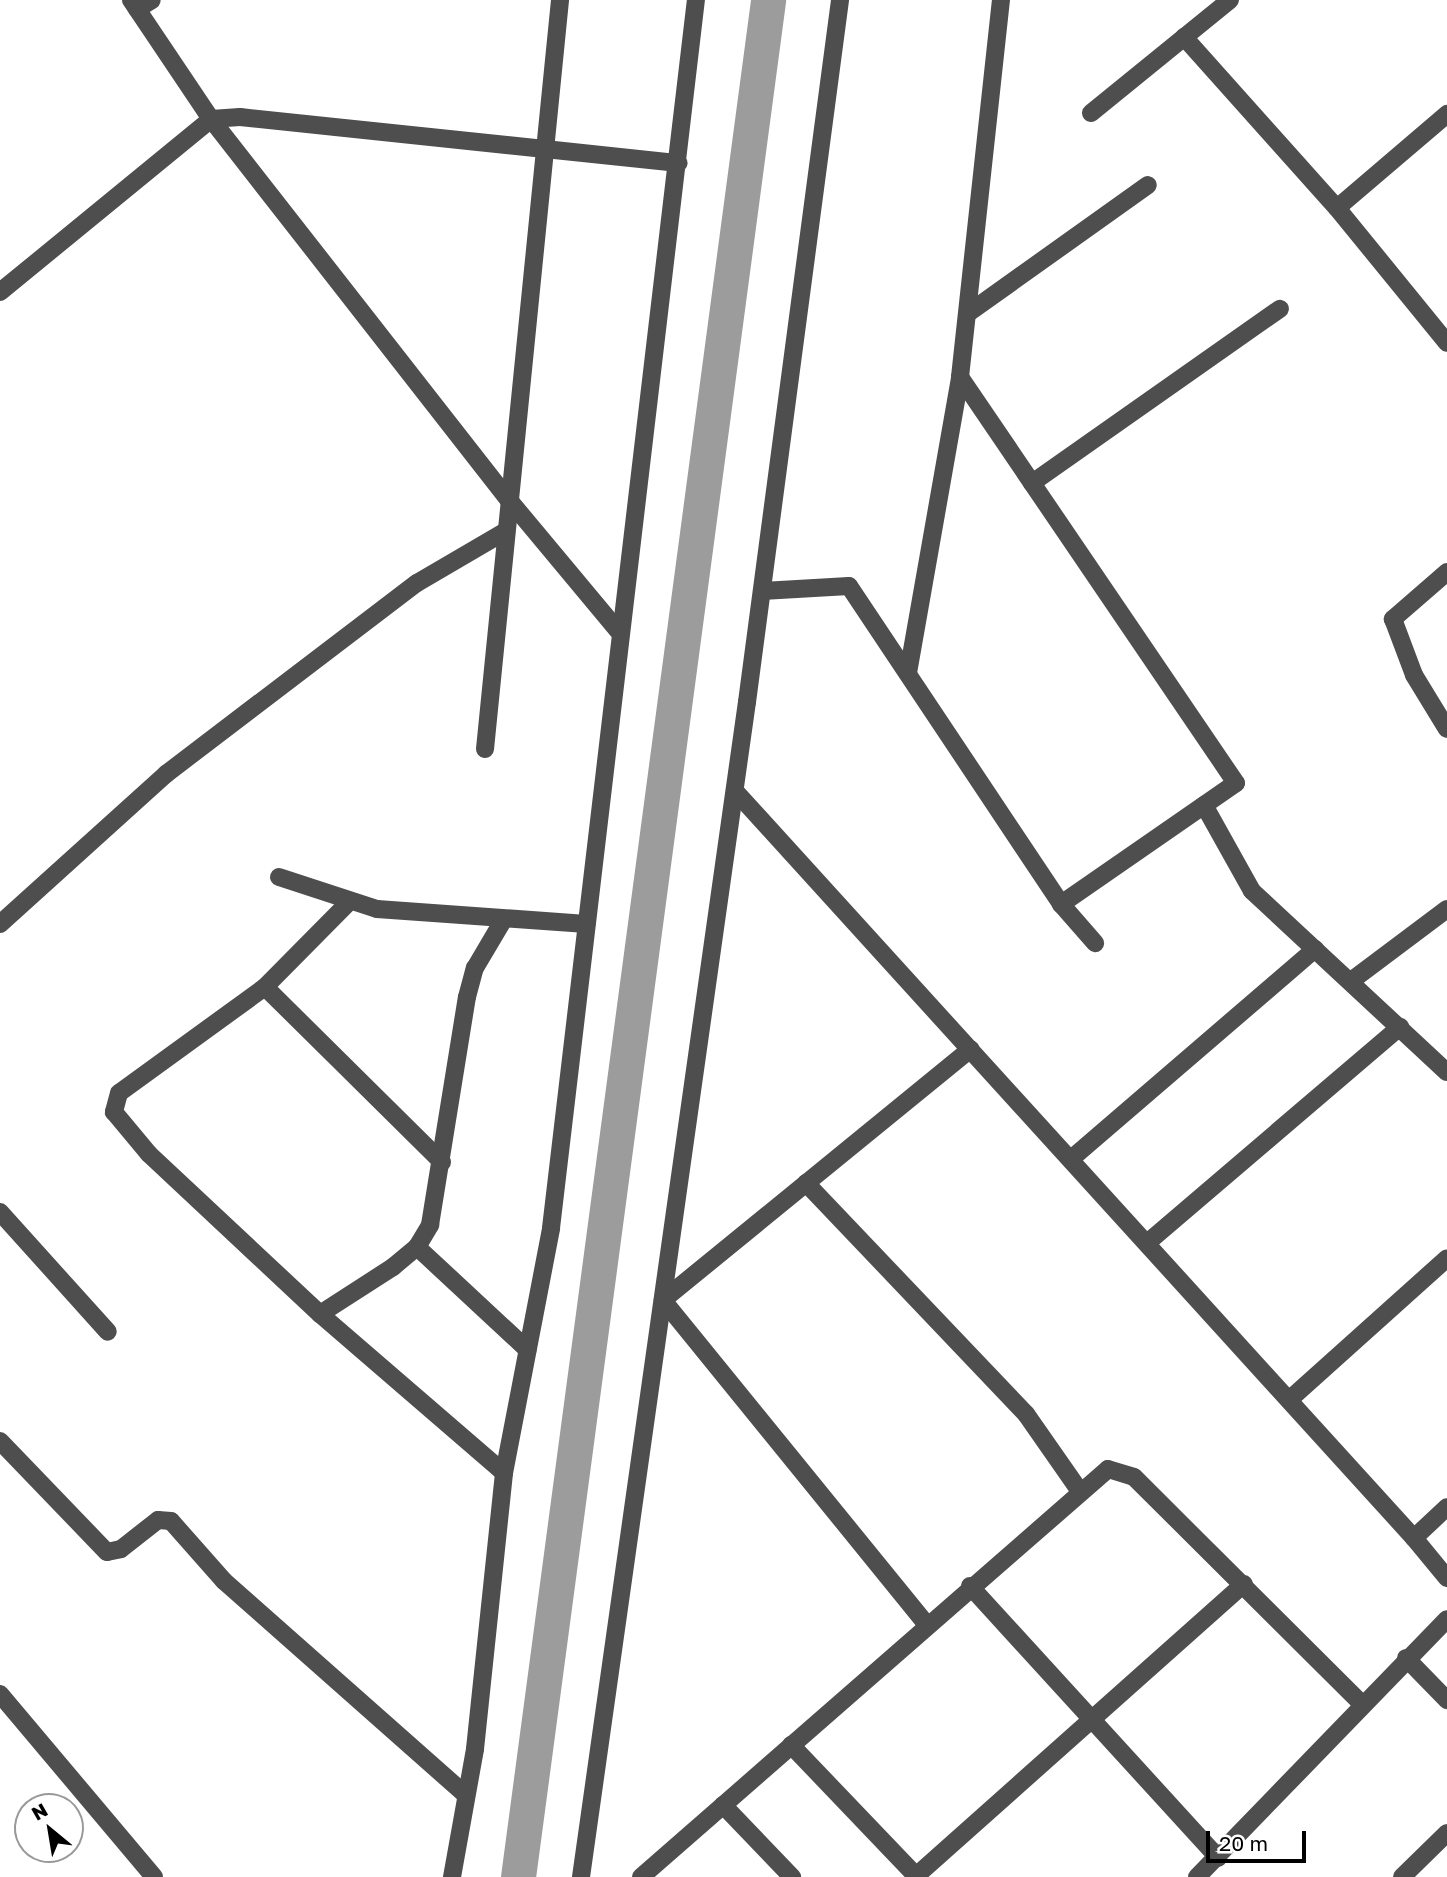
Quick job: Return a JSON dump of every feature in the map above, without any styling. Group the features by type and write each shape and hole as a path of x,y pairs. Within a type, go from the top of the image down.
{"street":[{"path":"485,750 560,0"},
{"path":"452,1877 475,1749 504,1473 551,1228 618,631 679,163 696,0"},
{"path":"581,1877 735,791 840,0"},
{"path":"908,673 960,377 1001,0"},
{"path":"1091,113 1230,0"},
{"path":"140,3 211,119 509,500 618,631"},
{"path":"1184,37 1337,208 1447,343"},
{"path":"1337,208 1447,114"},
{"path":"0,292 211,119 240,117 679,163"},
{"path":"967,314 1148,185"},
{"path":"1032,483 1280,309"},
{"path":"960,377 1236,783 1061,904"},
{"path":"0,924 166,774 417,583 506,531"},
{"path":"1447,572 1394,619 1413,674 1447,729"},
{"path":"762,591 849,586 1061,904 1096,943"},
{"path":"735,791 1414,1538 1447,1578"},
{"path":"1205,806 1252,891 1447,1072"},
{"path":"279,877 377,909 586,924"},
{"path":"350,901 265,987 119,1093 114,1112 149,1154 320,1314 504,1473"},
{"path":"1351,981 1447,909"},
{"path":"320,1314 417,1247 430,1225 467,997 475,968 504,919"},
{"path":"1071,1159 1315,949"},
{"path":"265,987 442,1162"},
{"path":"1147,1243 1400,1027"},
{"path":"663,1300 971,1049"},
{"path":"806,1183 1026,1414 1079,1490"},
{"path":"0,1212 108,1332"},
{"path":"417,1247 528,1350"},
{"path":"1289,1400 1447,1258"},
{"path":"663,1300 927,1625"},
{"path":"0,1441 107,1552 121,1549 158,1520 171,1521 224,1581 466,1795"},
{"path":"641,1877 1079,1490 1108,1469 1134,1477 1363,1705"},
{"path":"1414,1538 1447,1507"},
{"path":"791,1745 916,1877 1090,1718 1244,1584"},
{"path":"970,1586 1218,1858"},
{"path":"1197,1877 1406,1658 1447,1619"},
{"path":"1406,1658 1447,1700"},
{"path":"0,1694 154,1877"},
{"path":"723,1805 792,1877"},
{"path":"1402,1877 1447,1833"}],"waterway":[{"path":"518,1877 768,0"}]}
